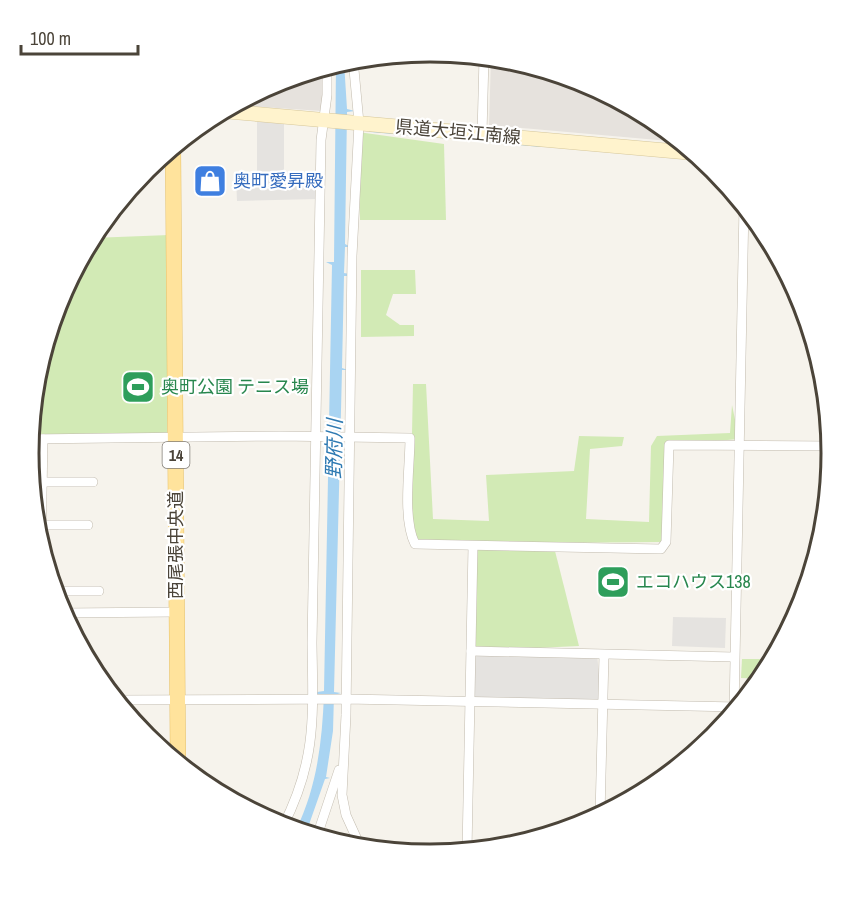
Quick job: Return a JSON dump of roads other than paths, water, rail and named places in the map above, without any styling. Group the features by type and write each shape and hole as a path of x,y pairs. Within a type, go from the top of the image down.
{"main road":[{"name":"県道大垣江南線","path":"238,112 679,152"},
{"name":"西尾張中央道","path":"173,158 178,752"}],"street":[{"path":"482,134 484,66"},
{"path":"354,70 358,123 352,256 344,810 356,836"},
{"path":"287,817 309,760 313,699 312,643 321,140 325,120 327,76"},
{"path":"735,698 744,220"},
{"path":"40,439 317,436 410,438 409,525 415,544 661,549 666,542 669,445 821,446"},
{"path":"40,480 43,439"},
{"path":"40,482 93,482"},
{"path":"46,525 88,525"},
{"path":"467,842 473,546"},
{"path":"64,591 99,591"},
{"path":"73,613 176,612"},
{"path":"471,651 734,657"},
{"path":"600,805 604,654"},
{"path":"127,700 346,699 726,709"},
{"path":"320,828 344,753"}],"water":[{"name":"野府川","path":"345,72 347,109 355,111 347,112 345,244 351,247 345,247 344,273 350,274 350,276 344,276 342,368 348,370 342,370 334,692 341,693 334,695 333,731 326,777 330,778 325,779 309,825 300,821 314,781 322,730 324,695 317,694 317,692 324,691 332,265 326,262 334,262 336,74"}],"waterway":[{"path":"370,131 541,146"}],"place":[{"name":"奥町愛昇殿","path":"210,181"},
{"name":"奥町公園 テニス場","path":"138,387"},
{"name":"エコハウス138","path":"613,582"}]}
